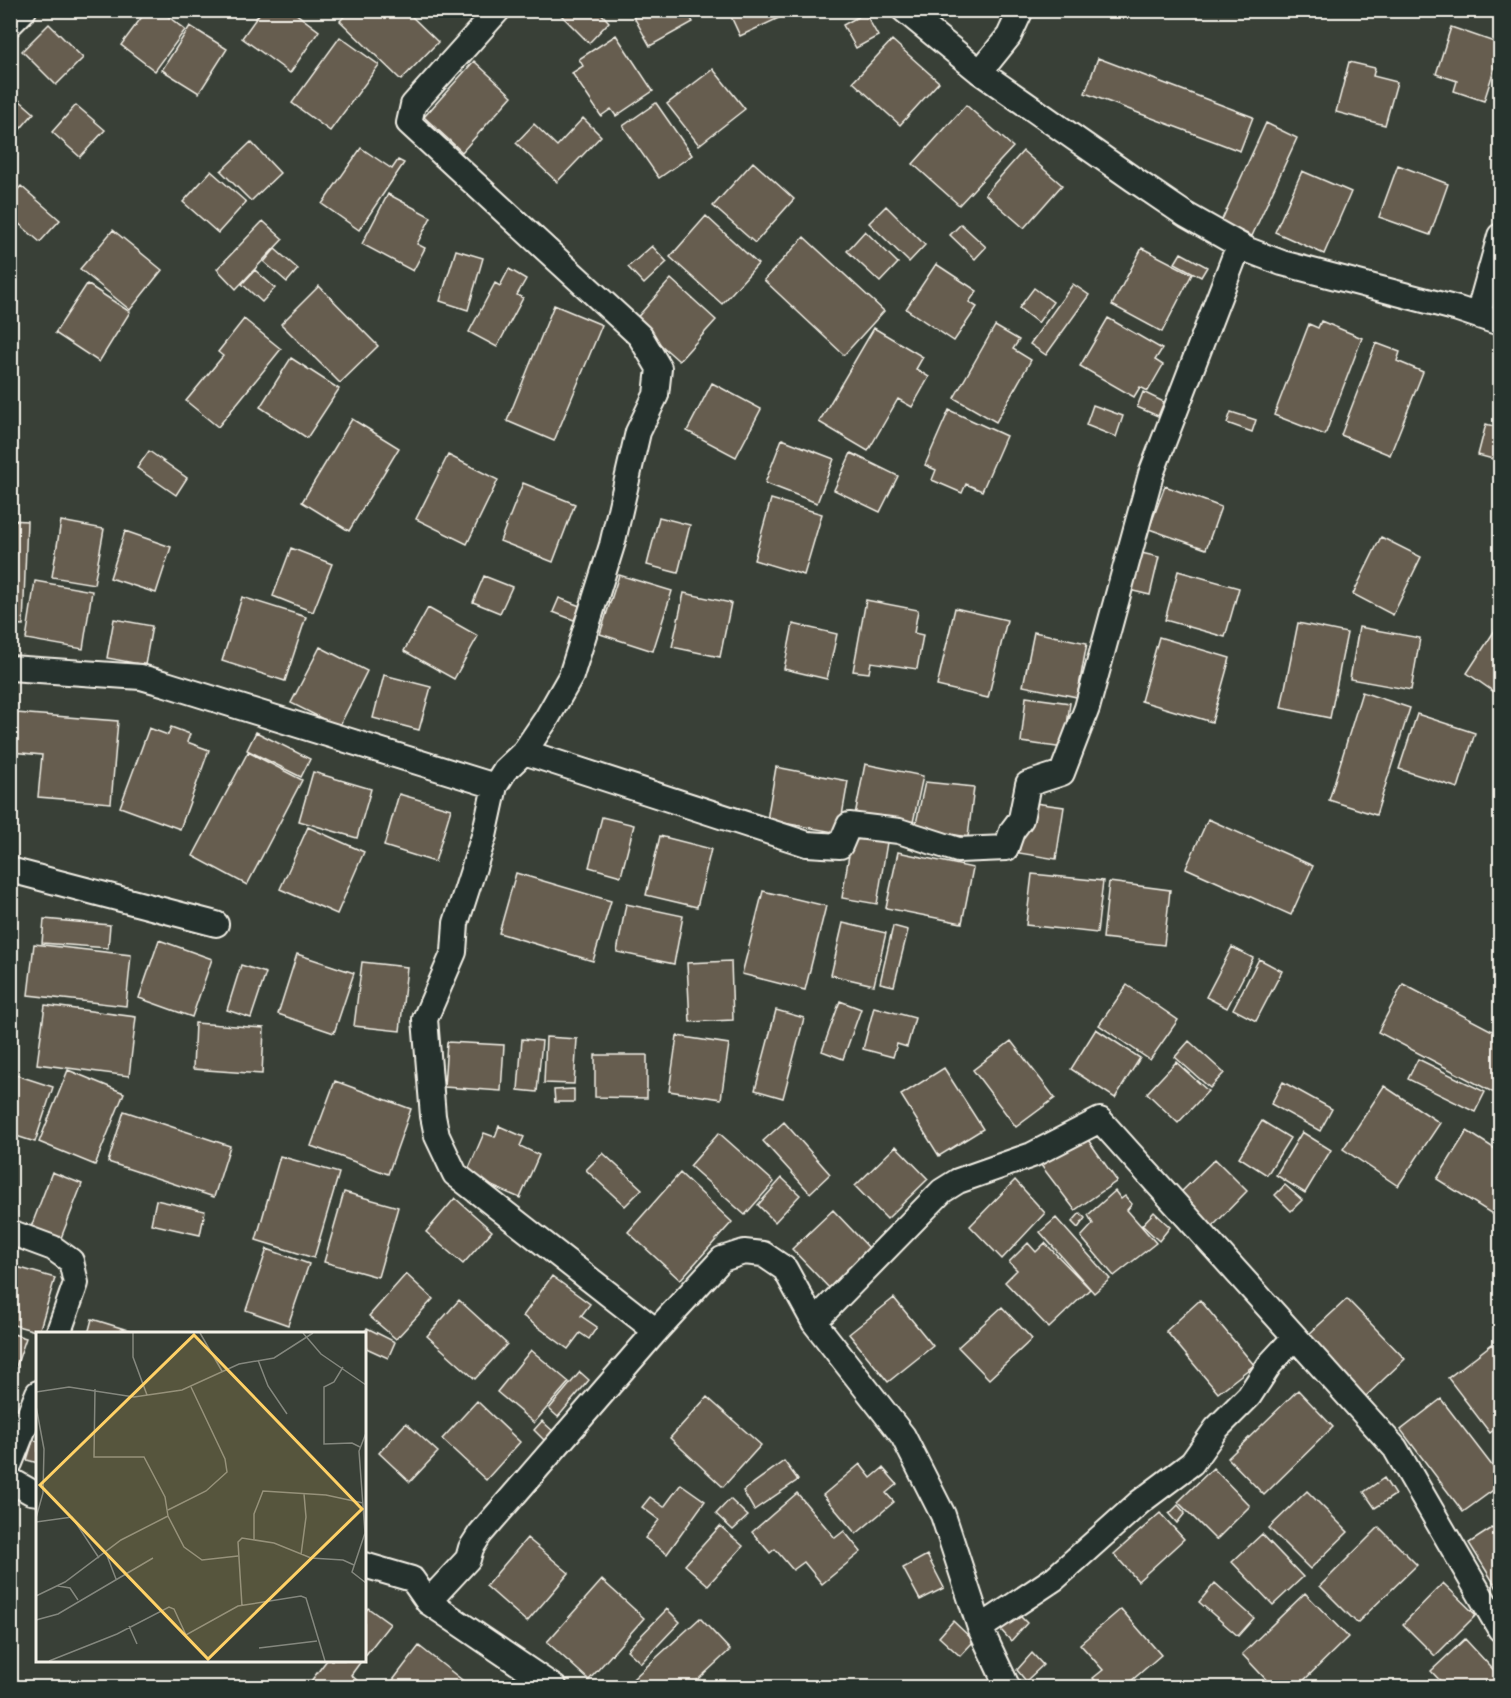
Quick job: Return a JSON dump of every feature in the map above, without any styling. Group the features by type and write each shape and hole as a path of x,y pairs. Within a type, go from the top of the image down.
{"street":[{"path":"10,24 24,10"},
{"path":"498,10 413,105 409,123 640,336 659,368 656,395 638,432 612,545 572,676 524,752 505,770 495,786 484,836 456,923 454,952 425,1019 433,1116 437,1136 455,1174 656,1331"},
{"path":"904,10 980,72 1186,215 1248,250 1282,263 1458,309 1500,323"},
{"path":"980,72 1009,36 1020,10"},
{"path":"1478,315 1500,236"},
{"path":"524,752 807,844 840,846 849,825 899,831 958,850 1006,848 1012,831 1021,819 1028,784 1062,773 1087,708 1150,474 1239,245"},
{"path":"10,668 141,677 495,786"},
{"path":"10,870 216,924"},
{"path":"814,1322 942,1191 958,1181 1032,1155 1100,1120 1395,1448 1500,1629"},
{"path":"10,1232 53,1248 71,1261 76,1283 59,1332"},
{"path":"428,1602 468,1558 480,1534 656,1331 722,1259 744,1252 763,1254 785,1269 814,1322 903,1436 943,1515 980,1628 1008,1688"},
{"path":"980,1628 1055,1578 1140,1502 1192,1463 1216,1429 1249,1396 1270,1364 1295,1337"},
{"path":"10,1463 36,1398"},
{"path":"10,1480 36,1493"},
{"path":"366,1566 412,1579 428,1602 555,1688"}],"building":[{"path":"147,10 160,10 185,30 155,71 121,45"},
{"path":"262,10 291,10 319,31 290,73 242,38"},
{"path":"350,10 405,10 438,42 401,80 340,21"},
{"path":"457,10 477,10 468,20"},
{"path":"556,10 598,10 609,22 589,43"},
{"path":"630,10 686,10 693,22 650,46"},
{"path":"728,10 778,10 781,17 740,36"},
{"path":"865,13 878,36 856,48 843,25"},
{"path":"49,24 83,58 56,85 22,51"},
{"path":"190,26 227,49 199,93 162,70"},
{"path":"1451,27 1500,44 1500,51 1484,101 1454,91 1457,81 1436,74"},
{"path":"616,35 653,91 616,116 611,109 601,116 572,73 583,66 579,59"},
{"path":"340,37 379,65 330,131 292,103"},
{"path":"892,40 939,82 900,125 853,82"},
{"path":"1098,58 1253,117 1240,151 1085,93"},
{"path":"474,61 512,96 462,152 424,117"},
{"path":"1349,62 1375,68 1373,76 1397,82 1385,125 1336,112"},
{"path":"713,69 745,109 699,145 667,104"},
{"path":"10,92 34,113 10,141"},
{"path":"656,103 692,155 659,178 623,126"},
{"path":"76,105 105,130 80,157 52,132"},
{"path":"966,105 1013,147 959,205 913,164"},
{"path":"583,118 601,136 557,182 516,143 534,124 557,146"},
{"path":"1266,123 1297,138 1252,236 1221,222"},
{"path":"251,142 280,173 251,201 221,171"},
{"path":"361,148 392,169 398,160 404,163 359,230 322,204"},
{"path":"1023,151 1062,185 1024,228 985,194"},
{"path":"753,162 794,199 755,243 713,206"},
{"path":"1398,165 1448,184 1430,235 1379,217"},
{"path":"211,171 246,202 218,233 183,202"},
{"path":"1302,171 1351,192 1324,254 1275,232"},
{"path":"21,186 60,220 40,242 10,216 10,198"},
{"path":"388,194 431,217 417,244 425,248 413,271 362,244"},
{"path":"886,206 925,245 909,262 869,223"},
{"path":"706,216 758,264 722,304 670,257"},
{"path":"263,221 283,239 236,289 217,269"},
{"path":"961,224 986,247 975,259 950,235"},
{"path":"113,230 162,270 130,310 80,269"},
{"path":"865,231 898,263 880,282 847,251"},
{"path":"804,237 884,311 844,355 764,280"},
{"path":"652,246 667,262 644,284 628,267"},
{"path":"1142,248 1192,274 1162,332 1112,305"},
{"path":"275,249 298,269 287,282 264,262"},
{"path":"456,250 483,258 468,310 440,301"},
{"path":"1181,253 1207,267 1201,277 1175,263"},
{"path":"936,264 977,291 969,302 977,307 954,341 906,309"},
{"path":"509,269 526,279 517,295 523,298 497,347 469,332 495,283 500,286"},
{"path":"255,270 275,288 262,302 242,284"},
{"path":"671,279 716,320 679,361 634,321"},
{"path":"87,284 130,312 99,362 55,333"},
{"path":"1073,284 1089,295 1046,355 1030,344"},
{"path":"319,286 378,346 340,383 281,324"},
{"path":"1034,288 1053,302 1038,323 1019,308"},
{"path":"554,305 602,325 554,441 507,421"},
{"path":"1108,318 1162,349 1155,360 1163,365 1148,391 1140,387 1134,397 1080,366"},
{"path":"244,319 281,349 218,427 186,401 223,356 218,352"},
{"path":"1321,321 1362,338 1325,435 1274,415 1309,324 1318,328"},
{"path":"995,326 1019,340 1013,349 1031,360 996,422 954,398"},
{"path":"874,328 923,357 916,369 929,377 912,407 898,399 868,451 819,422"},
{"path":"1376,343 1400,352 1397,361 1423,372 1390,455 1341,435"},
{"path":"291,358 339,389 307,438 260,407"},
{"path":"712,383 761,409 736,457 687,431"},
{"path":"1143,392 1164,402 1158,416 1137,407"},
{"path":"1093,405 1123,416 1116,437 1086,425"},
{"path":"949,410 1006,436 982,491 966,484 962,493 932,480 936,470 925,465"},
{"path":"1231,412 1256,420 1252,432 1227,423"},
{"path":"352,419 399,448 349,531 302,502"},
{"path":"1486,424 1500,428 1500,461 1478,455"},
{"path":"782,439 834,459 817,503 765,483"},
{"path":"149,451 187,478 176,495 137,468"},
{"path":"851,453 898,476 880,512 834,490"},
{"path":"448,455 498,480 467,544 416,519"},
{"path":"523,483 575,504 553,562 500,541"},
{"path":"1165,486 1221,507 1206,549 1149,529"},
{"path":"771,499 822,514 804,575 754,560"},
{"path":"659,517 690,525 678,573 647,565"},
{"path":"10,520 27,521 23,625 10,624"},
{"path":"61,521 104,529 94,584 52,577"},
{"path":"125,531 171,547 156,593 110,578"},
{"path":"1381,537 1421,557 1393,615 1353,594"},
{"path":"291,548 332,564 313,612 273,596"},
{"path":"1137,552 1159,557 1150,595 1129,590"},
{"path":"1178,571 1239,588 1225,637 1165,620"},
{"path":"1500,572 1500,593 1492,587"},
{"path":"619,575 672,591 653,651 600,634"},
{"path":"484,576 512,587 500,613 473,602"},
{"path":"35,581 92,591 83,649 26,639"},
{"path":"684,593 731,603 720,657 672,647"},
{"path":"242,597 306,617 285,681 222,661"},
{"path":"559,598 580,606 574,620 553,612"},
{"path":"866,600 918,610 914,633 923,635 917,669 871,662 869,673 853,671"},
{"path":"428,608 478,636 454,679 404,651"},
{"path":"955,608 1007,620 988,698 937,686"},
{"path":"114,619 152,626 145,665 107,658"},
{"path":"1298,623 1347,633 1330,718 1281,708"},
{"path":"793,624 837,634 827,679 784,669"},
{"path":"1500,625 1500,696 1467,673"},
{"path":"1359,627 1420,638 1411,690 1350,679"},
{"path":"1034,632 1087,643 1077,697 1023,686"},
{"path":"1159,637 1230,658 1212,722 1141,701"},
{"path":"320,647 367,671 339,727 291,703"},
{"path":"384,675 431,687 419,730 373,718"},
{"path":"1362,692 1410,708 1376,815 1329,800"},
{"path":"1026,697 1070,703 1064,748 1021,742"},
{"path":"16,713 118,721 111,803 38,797 42,755 12,752"},
{"path":"1417,714 1475,733 1458,788 1399,769"},
{"path":"171,727 190,734 187,742 209,750 180,829 120,807 149,728 168,735"},
{"path":"256,732 310,759 301,777 247,750"},
{"path":"248,752 302,780 247,885 193,856"},
{"path":"865,764 923,776 912,827 855,815"},
{"path":"776,767 848,781 839,833 767,820"},
{"path":"313,772 371,789 357,838 299,821"},
{"path":"925,782 974,787 968,837 915,828"},
{"path":"399,794 451,809 435,862 384,846"},
{"path":"1027,802 1064,807 1056,859 1019,853"},
{"path":"602,817 634,825 621,876 589,867"},
{"path":"1208,819 1313,866 1291,915 1186,868"},
{"path":"308,827 364,852 337,914 280,889"},
{"path":"853,830 888,836 877,904 842,898"},
{"path":"660,836 711,849 697,907 646,895"},
{"path":"898,852 973,868 962,923 886,908"},
{"path":"516,873 611,901 593,961 499,933"},
{"path":"1032,874 1103,881 1097,933 1026,925"},
{"path":"1109,882 1170,890 1164,945 1103,938"},
{"path":"763,891 826,906 805,990 742,974"},
{"path":"626,904 683,916 674,964 617,952"},
{"path":"44,919 110,925 108,948 42,943"},
{"path":"843,923 886,933 874,985 831,975"},
{"path":"893,926 908,930 894,986 880,983"},
{"path":"159,940 212,959 192,1017 139,998"},
{"path":"34,944 131,955 126,1006 28,995"},
{"path":"1232,947 1253,958 1227,1008 1206,997"},
{"path":"297,954 354,973 334,1033 278,1014"},
{"path":"1259,959 1282,971 1256,1021 1233,1009"},
{"path":"731,961 733,1020 690,1022 687,963"},
{"path":"362,962 407,967 400,1031 354,1026"},
{"path":"241,965 266,973 251,1018 227,1010"},
{"path":"1403,984 1500,1035 1500,1096 1378,1032"},
{"path":"1127,985 1178,1020 1150,1060 1099,1025"},
{"path":"840,1001 861,1009 843,1059 822,1051"},
{"path":"45,1005 136,1017 129,1076 37,1064"},
{"path":"874,1007 915,1018 907,1047 897,1044 893,1057 863,1049"},
{"path":"776,1010 804,1018 783,1098 755,1090"},
{"path":"195,1023 264,1028 262,1074 193,1069"},
{"path":"1096,1029 1140,1058 1115,1098 1071,1069"},
{"path":"677,1036 729,1044 721,1099 669,1091"},
{"path":"546,1037 577,1039 574,1084 544,1083"},
{"path":"522,1039 542,1041 537,1092 518,1090"},
{"path":"1011,1041 1055,1098 1016,1127 973,1070"},
{"path":"1189,1041 1224,1073 1210,1088 1175,1057"},
{"path":"447,1042 504,1045 501,1091 444,1087"},
{"path":"595,1055 647,1055 647,1098 595,1097"},
{"path":"1418,1059 1485,1092 1475,1112 1408,1079"},
{"path":"1176,1062 1208,1091 1178,1123 1147,1093"},
{"path":"944,1068 983,1129 939,1156 901,1095"},
{"path":"68,1070 124,1093 95,1165 39,1142"},
{"path":"10,1073 53,1087 35,1142 10,1134"},
{"path":"335,1081 411,1109 388,1174 311,1146"},
{"path":"1283,1082 1332,1109 1320,1131 1271,1104"},
{"path":"1384,1086 1440,1123 1398,1186 1343,1149"},
{"path":"574,1089 574,1102 555,1102 554,1090"},
{"path":"124,1111 230,1146 214,1197 108,1162"},
{"path":"1262,1121 1290,1138 1267,1175 1239,1157"},
{"path":"784,1122 830,1174 810,1193 763,1141"},
{"path":"499,1126 524,1137 520,1146 539,1155 520,1198 466,1175 484,1133 495,1137"},
{"path":"1467,1131 1500,1152 1500,1219 1437,1179"},
{"path":"1302,1132 1331,1150 1305,1193 1276,1175"},
{"path":"719,1133 774,1182 745,1215 690,1166"},
{"path":"1084,1134 1117,1181 1075,1210 1040,1164"},
{"path":"896,1146 928,1179 887,1219 855,1186"},
{"path":"603,1153 642,1189 625,1206 586,1170"},
{"path":"280,1156 339,1173 314,1258 256,1240"},
{"path":"1215,1159 1247,1191 1211,1228 1178,1195"},
{"path":"52,1172 82,1184 61,1238 31,1227"},
{"path":"680,1173 732,1222 680,1280 628,1232"},
{"path":"782,1178 800,1195 775,1222 758,1205"},
{"path":"1015,1180 1045,1213 1002,1259 970,1226"},
{"path":"1285,1185 1302,1200 1291,1211 1275,1195"},
{"path":"1115,1191 1121,1199 1125,1196 1132,1204 1127,1210 1156,1243 1114,1276 1081,1237 1093,1224 1088,1215"},
{"path":"344,1192 398,1207 378,1277 324,1262"},
{"path":"455,1198 492,1231 463,1264 426,1232"},
{"path":"156,1200 205,1211 200,1235 151,1224"},
{"path":"833,1210 872,1251 831,1290 792,1249"},
{"path":"1154,1212 1170,1227 1159,1241 1142,1225"},
{"path":"1080,1213 1085,1218 1078,1228 1072,1222"},
{"path":"1056,1218 1110,1279 1094,1293 1040,1232"},
{"path":"1028,1243 1036,1252 1045,1243 1090,1289 1049,1328 1005,1282 1017,1270 1009,1262"},
{"path":"267,1249 309,1264 288,1325 246,1310"},
{"path":"10,1265 55,1278 39,1332 10,1324"},
{"path":"406,1274 433,1299 396,1339 369,1316"},
{"path":"552,1276 590,1304 581,1316 597,1327 589,1339 580,1333 568,1349 523,1316"},
{"path":"894,1298 933,1346 888,1382 849,1334"},
{"path":"1347,1299 1405,1359 1365,1397 1307,1336"},
{"path":"459,1300 507,1344 475,1379 427,1336"},
{"path":"1200,1300 1254,1365 1218,1393 1166,1331"},
{"path":"1002,1307 1032,1339 989,1379 958,1347"},
{"path":"92,1319 134,1332 89,1332"},
{"path":"367,1328 395,1342 388,1358 366,1348"},
{"path":"10,1333 26,1338 10,1384"},
{"path":"1492,1344 1500,1355 1500,1425 1490,1433 1448,1378"},
{"path":"531,1350 569,1382 534,1423 497,1392"},
{"path":"580,1372 589,1380 558,1417 549,1409"},
{"path":"1298,1390 1333,1427 1264,1495 1228,1458"},
{"path":"707,1397 761,1445 723,1487 670,1438"},
{"path":"1441,1399 1500,1476 1500,1485 1463,1512 1401,1430"},
{"path":"477,1401 520,1442 486,1480 442,1439"},
{"path":"542,1421 556,1434 547,1443 534,1430"},
{"path":"406,1423 438,1452 410,1482 379,1453"},
{"path":"33,1440 36,1441 36,1462 27,1460"},
{"path":"784,1461 798,1480 754,1510 743,1491"},
{"path":"860,1464 871,1478 883,1468 897,1484 886,1493 894,1502 856,1534 823,1495"},
{"path":"1213,1468 1250,1506 1216,1540 1178,1502"},
{"path":"1384,1478 1395,1495 1375,1508 1364,1492"},
{"path":"681,1484 705,1501 667,1554 645,1538 659,1520 642,1507 650,1497 664,1507"},
{"path":"1307,1491 1348,1532 1310,1569 1269,1528"},
{"path":"797,1493 835,1538 844,1531 861,1552 822,1584 804,1562 793,1570 775,1549 770,1553 752,1532"},
{"path":"730,1499 748,1516 733,1530 716,1514"},
{"path":"1178,1505 1185,1513 1177,1523 1169,1514"},
{"path":"1160,1513 1184,1539 1138,1581 1114,1554"},
{"path":"1500,1523 1500,1593 1469,1543"},
{"path":"720,1526 743,1546 708,1585 685,1565"},
{"path":"1379,1527 1417,1565 1357,1623 1320,1586"},
{"path":"1262,1534 1303,1577 1273,1605 1232,1562"},
{"path":"527,1538 569,1573 527,1622 486,1586"},
{"path":"927,1555 944,1588 920,1600 903,1568"},
{"path":"602,1580 644,1618 589,1680 547,1642"},
{"path":"1215,1583 1254,1618 1238,1636 1199,1602"},
{"path":"1443,1583 1476,1615 1435,1656 1403,1624"},
{"path":"1305,1593 1348,1637 1296,1688 1274,1688 1242,1654"},
{"path":"368,1608 390,1624 366,1654 366,1610"},
{"path":"667,1609 680,1622 641,1663 627,1650"},
{"path":"1121,1609 1161,1655 1123,1688 1101,1688 1093,1678 1103,1670 1080,1644"},
{"path":"1017,1613 1027,1623 1011,1641 1001,1630"},
{"path":"700,1618 730,1650 689,1688 623,1688"},
{"path":"953,1621 974,1641 960,1656 939,1637"},
{"path":"1465,1639 1500,1677 1500,1688 1447,1688 1431,1671"},
{"path":"419,1646 466,1683 462,1688 387,1688"},
{"path":"1032,1653 1043,1665 1026,1681 1017,1670"},
{"path":"325,1662 361,1662 351,1675 366,1688 319,1688 311,1681"}]}
